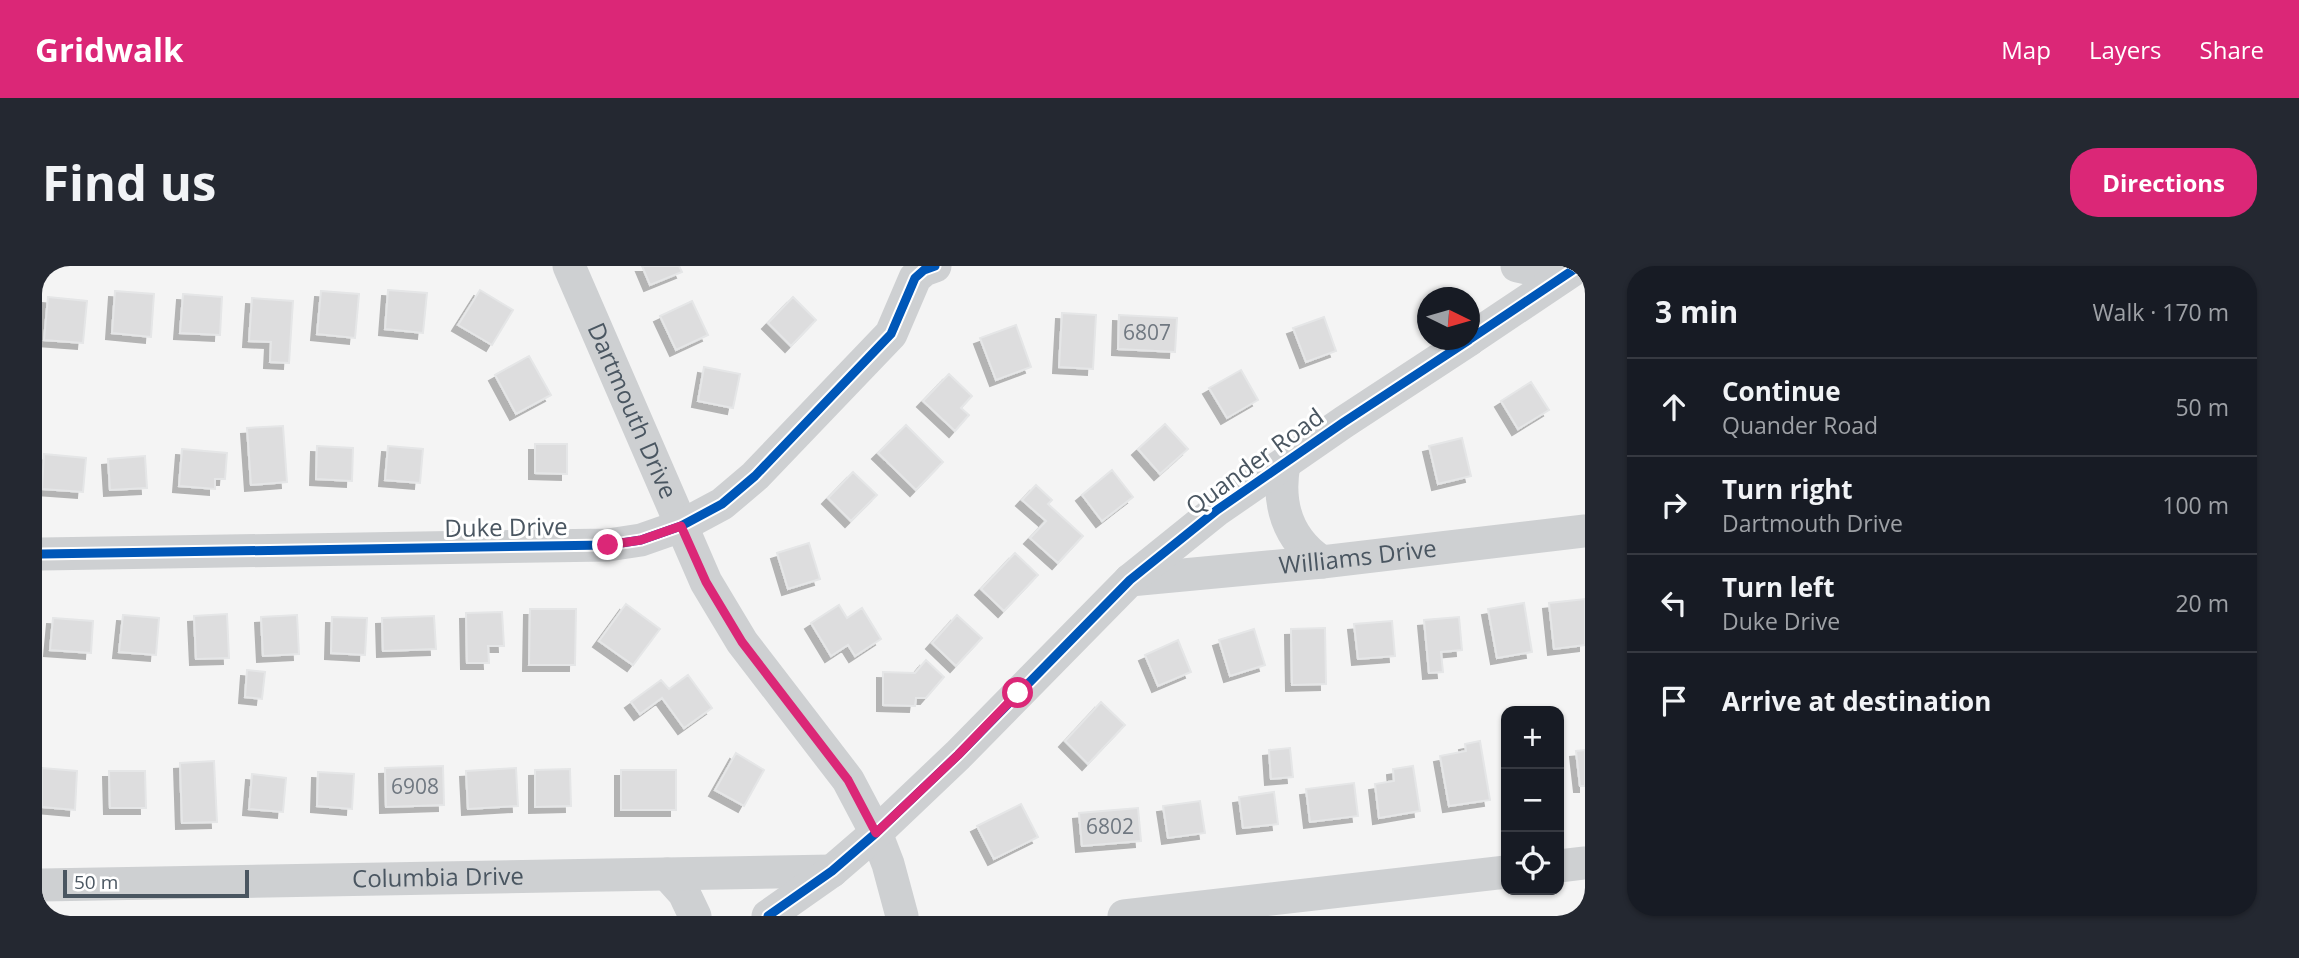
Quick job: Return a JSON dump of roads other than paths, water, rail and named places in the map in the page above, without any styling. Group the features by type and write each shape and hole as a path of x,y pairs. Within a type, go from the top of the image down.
{"street":[{"name":"Dartmouth Drive","path":"569,266 706,582 742,642 848,780 876,833 888,864 902,916"},
{"name":"Duke Drive","path":"42,554 608,545 641,540 681,526 722,504 755,476 891,334 915,278 924,270 935,266"},
{"path":"1517,266 1571,271"},
{"name":"Quander Road","path":"1480,332 1571,271"},
{"name":"Quander Road","path":"768,916 832,871 876,833 958,755 1130,580 1217,510 1453,350"},
{"path":"1284,464 1281,493 1289,526 1310,553 1322,562"},
{"name":"Williams Drive","path":"1130,580 1322,562 1585,531"},
{"path":"1564,865 1585,863"},
{"name":"Columbia Drive","path":"42,885 832,871"},
{"path":"1124,916 1231,910 1501,873"},
{"path":"667,874 684,892 695,916"}]}
